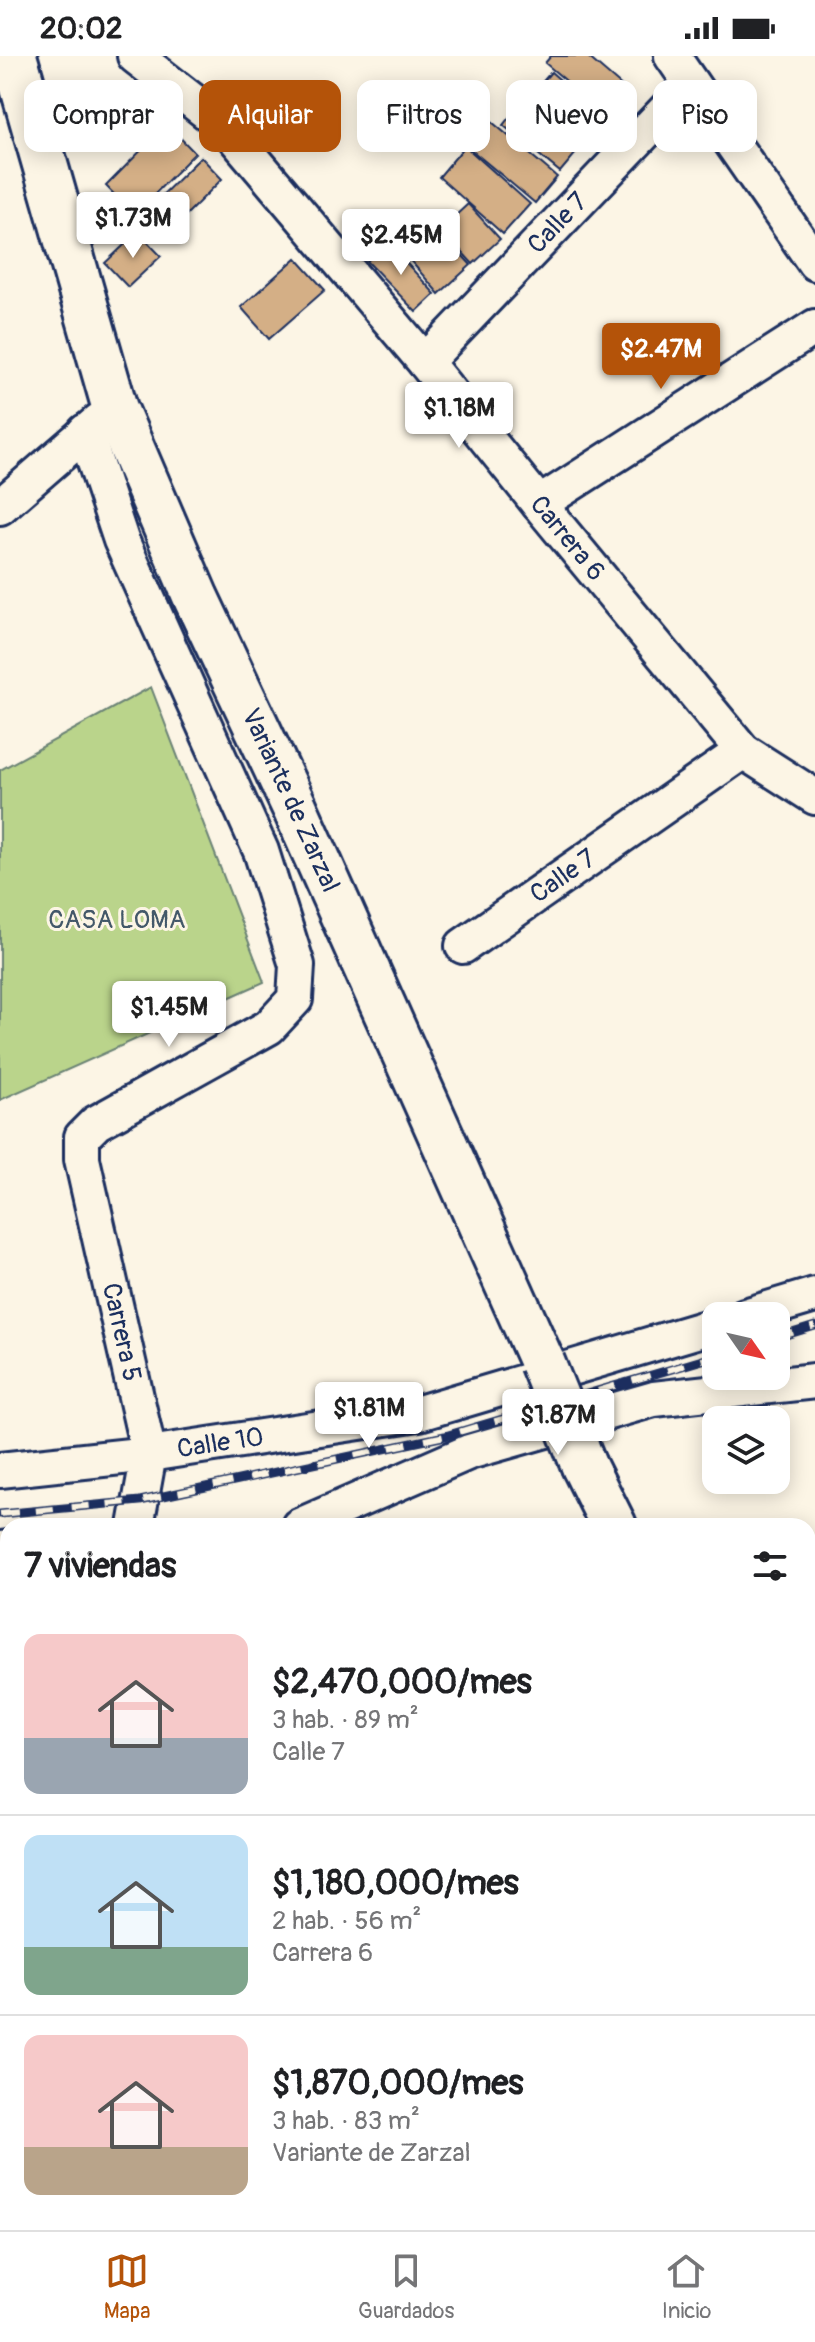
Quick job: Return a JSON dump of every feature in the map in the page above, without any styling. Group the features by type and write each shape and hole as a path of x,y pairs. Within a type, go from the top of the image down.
{"main road":[{"name":"Variante de Zarzal","path":"14,56 100,420 196,598 294,806 542,1362 584,1466 610,1518"}],"street":[{"name":"Carrera 6","path":"135,56 226,127 425,362 743,751 815,797"},
{"path":"672,56 688,80"},
{"name":"Calle 7","path":"425,362 653,124"},
{"path":"738,152 815,263"},
{"path":"539,504 815,327"},
{"path":"0,507 100,420"},
{"name":"Carrera 5","path":"100,420 121,540 261,851 297,965 295,999 269,1027 96,1123 82,1137 82,1159 149,1454 137,1518"},
{"name":"Calle 7","path":"463,946 743,751"},
{"path":"790,1302 815,1295"},
{"name":"Calle 10","path":"0,1470 149,1454 419,1413 702,1329"},
{"path":"317,1518 469,1452 654,1399 815,1381"}],"green space":[{"name":"CASA LOMA","path":"151,687 264,982 0,1100 0,770"}],"building":[{"path":"551,56 587,56 615,80 565,80 545,63"},
{"path":"551,72 560,80 544,80"},
{"path":"492,122 506,134 506,152 527,152 557,177 535,203 474,152 490,152"},
{"path":"183,141 195,153 134,215 106,186 139,152 183,152"},
{"path":"460,152 472,152 530,204 503,234 439,177"},
{"path":"536,152 577,152 560,172"},
{"path":"201,157 222,179 162,239 140,217"},
{"path":"468,204 500,239 473,264 441,229"},
{"path":"440,231 471,265 439,294 409,259"},
{"path":"138,232 161,256 128,287 105,263"},
{"path":"387,242 435,294 416,312 367,261"},
{"path":"296,258 325,290 269,339 241,307"}],"railway":[{"path":"790,1334 815,1326"},
{"path":"0,1514 140,1501 445,1436 702,1360"}]}
